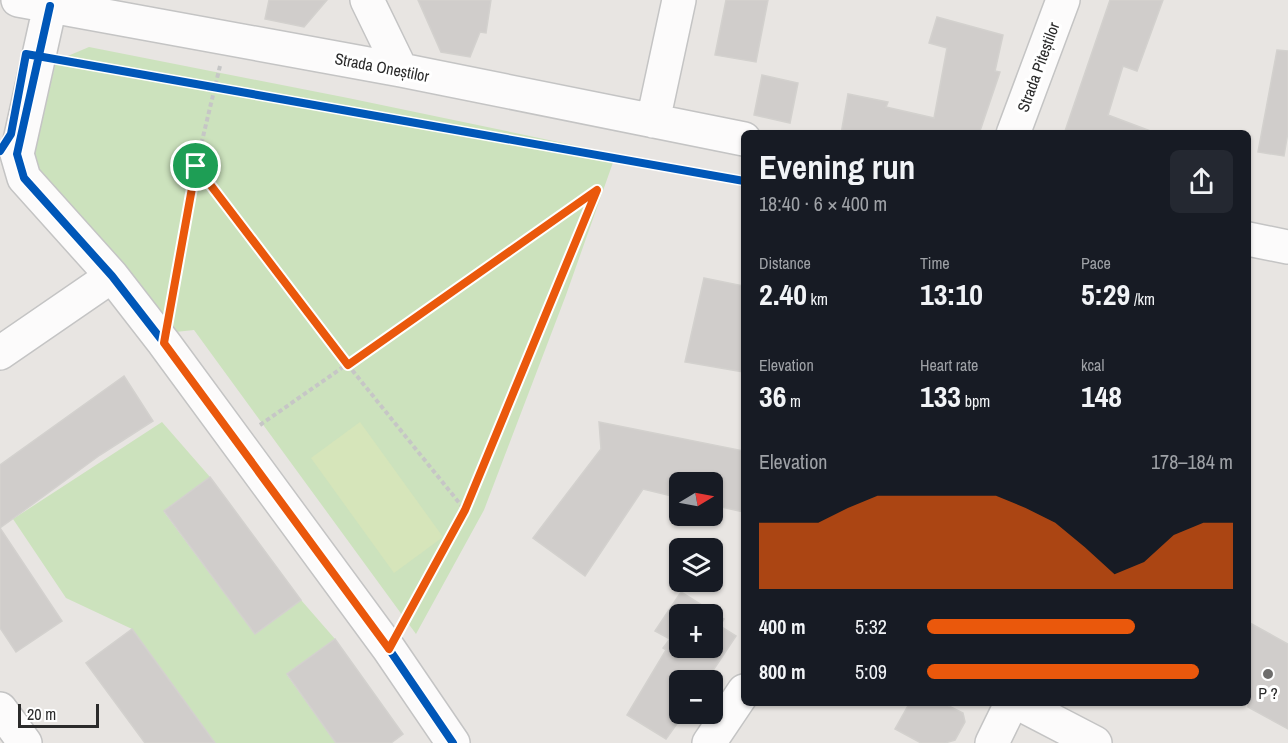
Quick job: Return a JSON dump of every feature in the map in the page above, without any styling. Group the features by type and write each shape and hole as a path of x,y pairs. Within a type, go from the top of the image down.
{"street":[{"path":"367,0 401,70"},
{"path":"653,121 679,0"},
{"name":"Strada Piteștilor","path":"1014,130 1063,0"},
{"path":"34,3 8,160 112,276 164,343 389,649 453,743"},
{"name":"Strada Oneștilor","path":"34,3 401,70 741,138"},
{"path":"1251,240 1288,247"},
{"path":"0,352 112,276"},
{"path":"709,743 741,695"},
{"path":"992,743 1010,706"},
{"path":"1024,706 1095,743"},
{"path":"0,709 25,743"}],"path":[{"path":"164,343 196,166 227,39"},
{"path":"203,85 226,90"},
{"path":"196,166 348,365 465,510"},
{"path":"236,441 597,190 465,510 389,649"}],"green space":[{"path":"89,47 616,154 566,295 484,510 416,634 194,330 166,333 34,183 33,142 42,122 56,61"},
{"path":"162,422 210,477 164,512 255,634 301,600 335,639 287,675 336,743 215,743 132,629 66,598 13,519"},
{"path":"360,422 443,537 394,573 311,458"}],"building":[{"path":"269,0 327,0 304,27 265,19"},
{"path":"418,0 491,0 486,33 480,32 470,57 441,52"},
{"path":"726,0 768,0 756,62 715,55"},
{"path":"1110,0 1163,0 1137,71 1123,66 1108,115 1148,130 1065,130"},
{"path":"937,17 1003,35 995,71 1000,72 980,130 842,130 848,94 888,102 886,107 934,118 947,48 929,43"},
{"path":"1277,50 1288,51 1288,132 1284,156 1258,152"},
{"path":"762,75 798,83 790,123 754,115"},
{"path":"704,278 741,285 741,371 685,362"},
{"path":"124,376 153,421 100,455 0,528 0,465"},
{"path":"599,422 741,450 741,511 723,507 723,472 669,472 669,495 643,489 585,576 533,538 601,449"},
{"path":"210,477 301,600 255,634 164,511"},
{"path":"0,528 62,621 16,652 0,628"},
{"path":"681,592 700,604 673,604"},
{"path":"669,610 669,638 655,631"},
{"name":"P ?","path":"1251,624 1288,644 1288,729 1248,707 1251,706"},
{"path":"723,628 736,636 723,656"},
{"path":"132,629 215,743 145,743 86,663"},
{"path":"335,639 403,734 391,743 336,743 287,674"},
{"path":"669,640 669,658 721,658 713,670 669,670 669,724 677,724 666,739 627,715 666,650 663,648"},
{"path":"908,706 949,706 963,713 965,722 955,740 945,743 921,743 895,729"}],"cycle path":[{"path":"50,6 17,154 24,178 112,276 164,343 389,649 453,743"},
{"path":"0,151 11,134 26,54 741,180"}],"place":[{"name":"P ?","path":"1268,674"}],"route":[{"path":"196,166 348,365 597,190 465,510 389,649 164,343 196,166"}]}
